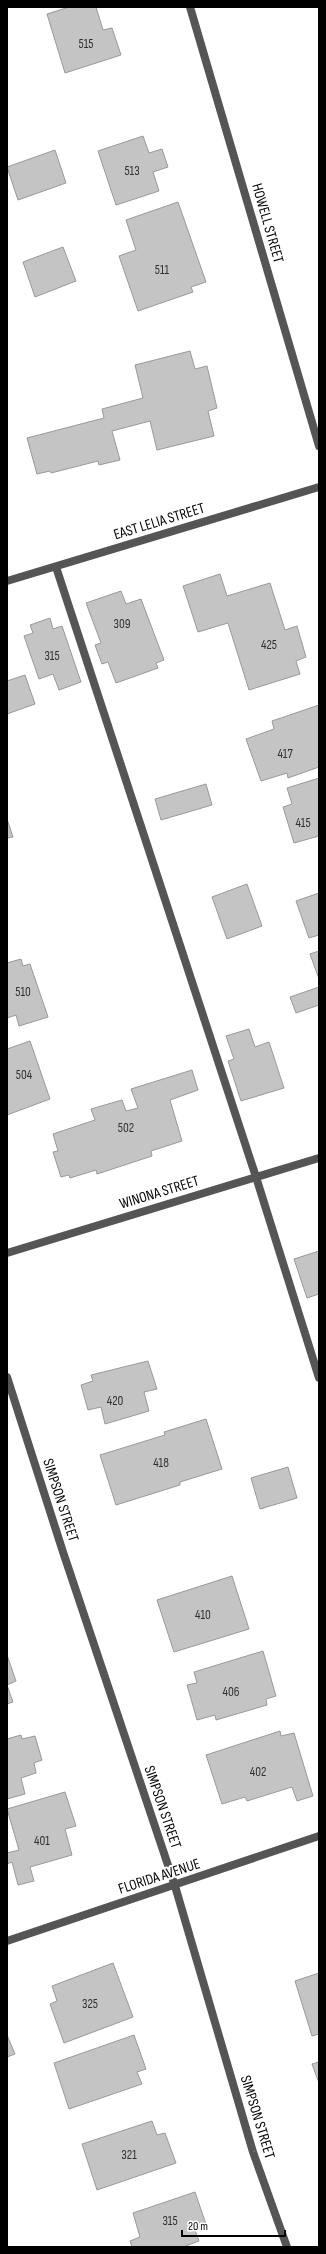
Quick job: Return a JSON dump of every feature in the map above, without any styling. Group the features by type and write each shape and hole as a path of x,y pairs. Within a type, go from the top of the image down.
{"street":[{"name":"HOWELL STREET","path":"190,7 319,446"},
{"name":"EAST LELIA STREET","path":"7,582 319,487"},
{"path":"56,567 256,1177 319,1378"},
{"name":"WINONA STREET","path":"7,1253 319,1158"},
{"name":"SIMPSON STREET","path":"7,1377 68,1567 175,1886 253,2152 287,2247"},
{"name":"FLORIDA AVENUE","path":"7,1941 175,1886 319,1836"}],"building":[{"path":"69,7 96,7 103,30 112,28 121,55 65,73 47,14"},
{"path":"143,136 149,153 162,149 168,167 153,172 159,191 116,205 98,151"},
{"path":"55,150 66,183 18,200 7,167"},
{"path":"178,202 206,282 191,287 193,292 138,311 119,256 136,250 126,220"},
{"path":"63,247 76,281 35,297 23,262"},
{"path":"190,351 195,369 207,366 217,408 208,411 214,436 157,450 150,421 112,431 120,460 99,465 98,461 51,473 50,471 37,474 27,438 104,418 102,409 143,398 135,365"},
{"path":"220,574 227,596 270,583 285,630 297,626 306,657 296,661 300,674 249,690 228,623 198,632 183,586"},
{"path":"121,591 126,604 141,599 164,660 156,663 158,668 116,683 108,662 102,664 95,645 101,643 86,603"},
{"path":"50,618 53,629 62,626 81,682 59,690 53,674 39,679 24,636 33,633 30,625"},
{"path":"25,675 35,704 7,714 7,681"},
{"path":"319,705 319,767 288,778 287,773 261,781 246,739 274,729 272,721"},
{"path":"319,778 319,836 294,843 283,807 292,804 287,788"},
{"path":"206,784 212,805 161,820 155,799"},
{"path":"7,819 13,837 7,838"},
{"path":"247,884 262,926 227,939 212,897"},
{"path":"319,893 319,935 309,938 296,901"},
{"path":"319,951 319,979 310,954"},
{"path":"21,959 23,966 30,964 48,1017 19,1026 16,1015 7,1018 7,963"},
{"path":"319,987 319,1005 296,1013 290,997"},
{"path":"249,1029 255,1047 269,1042 284,1088 241,1101 228,1061 234,1059 226,1036"},
{"path":"30,1041 50,1099 7,1115 7,1049"},
{"path":"192,1070 198,1090 170,1100 182,1141 151,1151 152,1156 97,1174 96,1170 70,1178 69,1175 61,1177 53,1152 58,1151 53,1134 95,1120 91,1109 122,1100 126,1111 138,1108 131,1089"},
{"path":"319,1251 319,1294 307,1298 294,1259"},
{"path":"148,1361 157,1389 144,1392 149,1411 105,1424 101,1407 88,1410 81,1385 93,1381 91,1375"},
{"path":"206,1419 222,1469 180,1482 180,1485 116,1505 100,1455 165,1435 164,1432"},
{"path":"288,1467 297,1498 260,1509 251,1478"},
{"path":"232,1576 249,1629 174,1652 157,1600"},
{"path":"263,1651 276,1696 266,1699 267,1705 216,1720 215,1715 197,1720 187,1685 197,1683 194,1672"},
{"path":"7,1655 16,1681 7,1685"},
{"path":"7,1685 13,1702 7,1704"},
{"path":"280,1731 281,1736 294,1733 313,1796 297,1801 292,1787 247,1801 245,1797 222,1804 206,1755"},
{"path":"21,1735 22,1739 35,1736 42,1760 34,1763 36,1773 21,1778 25,1794 7,1799 7,1739"},
{"path":"65,1792 76,1826 65,1829 72,1855 30,1867 34,1881 18,1885 12,1862 7,1864 7,1853 19,1850 7,1809"},
{"path":"113,1963 133,2017 64,2043 50,2004 57,2001 52,1986"},
{"path":"319,1973 319,2034 312,2036 295,1981"},
{"path":"7,2035 15,2054 7,2057"},
{"path":"134,2035 146,2069 137,2072 142,2084 69,2109 54,2063"},
{"path":"319,2062 319,2083 312,2064"},
{"path":"152,2121 157,2135 165,2133 176,2163 97,2190 82,2144"},
{"path":"195,2192 207,2227 195,2230 199,2241 183,2247 132,2247 130,2241 140,2237 133,2213"}]}
